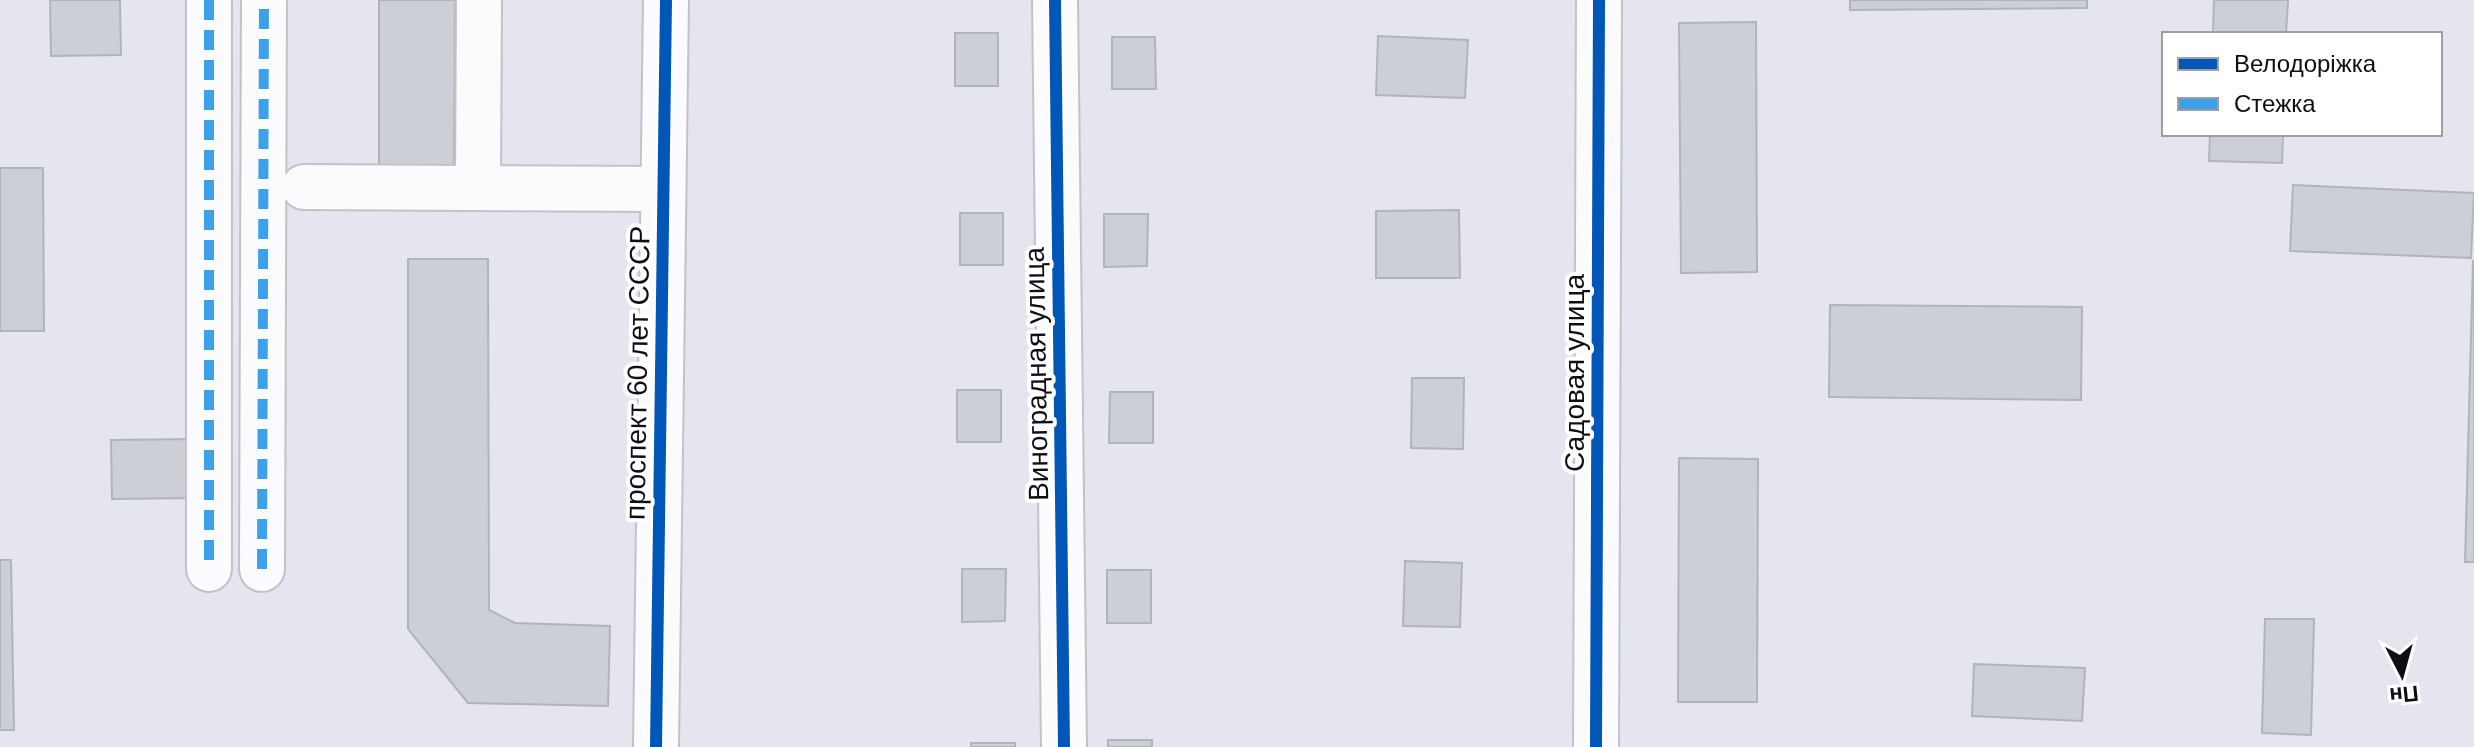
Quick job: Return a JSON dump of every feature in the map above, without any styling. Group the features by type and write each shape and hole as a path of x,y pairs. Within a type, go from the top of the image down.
{"street":[{"path":"209,0 209,569"},
{"path":"262,569 264,0"},
{"path":"478,186 479,0"},
{"name":"проспект 60 лет СССР","path":"656,747 666,0"},
{"name":"Виноградная улица","path":"1055,0 1064,747"},
{"name":"Садовая улица","path":"1596,747 1599,0"},
{"path":"304,187 663,189"}],"building":[{"path":"50,0 120,0 121,55 51,56"},
{"path":"379,0 455,0 454,173 379,174"},
{"path":"1850,0 2087,0 2087,8 1850,10"},
{"path":"2214,0 2288,0 2286,32 2213,32"},
{"path":"1756,22 1757,272 1681,273 1679,23"},
{"path":"955,33 998,33 998,86 955,86"},
{"path":"1378,36 1468,40 1465,98 1376,95"},
{"path":"1112,37 1155,37 1156,89 1112,89"},
{"path":"2210,136 2283,136 2282,163 2209,161"},
{"path":"0,168 43,168 44,331 0,331"},
{"path":"2293,185 2474,193 2471,258 2290,251"},
{"path":"1459,210 1460,278 1376,278 1376,211"},
{"path":"960,213 1003,213 1003,265 960,265"},
{"path":"1104,214 1148,214 1147,266 1104,267"},
{"path":"408,259 488,259 489,610 515,623 610,626 608,706 468,703 408,629"},
{"path":"2473,261 2474,562 2465,562"},
{"path":"1830,305 2082,307 2081,400 1829,397"},
{"path":"1412,378 1464,378 1463,449 1411,448"},
{"path":"957,390 1001,390 1001,442 957,442"},
{"path":"1110,392 1153,392 1153,443 1109,443"},
{"path":"196,439 197,498 112,499 111,440"},
{"path":"1679,458 1758,459 1757,702 1678,702"},
{"path":"0,560 11,560 14,730 0,730"},
{"path":"1405,561 1462,563 1460,627 1403,626"},
{"path":"962,569 1006,569 1005,621 962,622"},
{"path":"1107,570 1151,570 1151,623 1107,623"},
{"path":"2265,619 2314,619 2311,735 2262,733"},
{"path":"1974,664 2085,668 2082,721 1972,716"},
{"path":"1108,740 1152,740 1152,747 1108,747"},
{"path":"971,743 1015,743 1015,747 971,747"}],"marked path":[{"path":"209,0 209,569"},
{"path":"262,569 264,0"}],"cycle path":[{"path":"656,747 666,0"},
{"path":"1055,0 1064,747"},
{"path":"1596,747 1599,0"}]}
